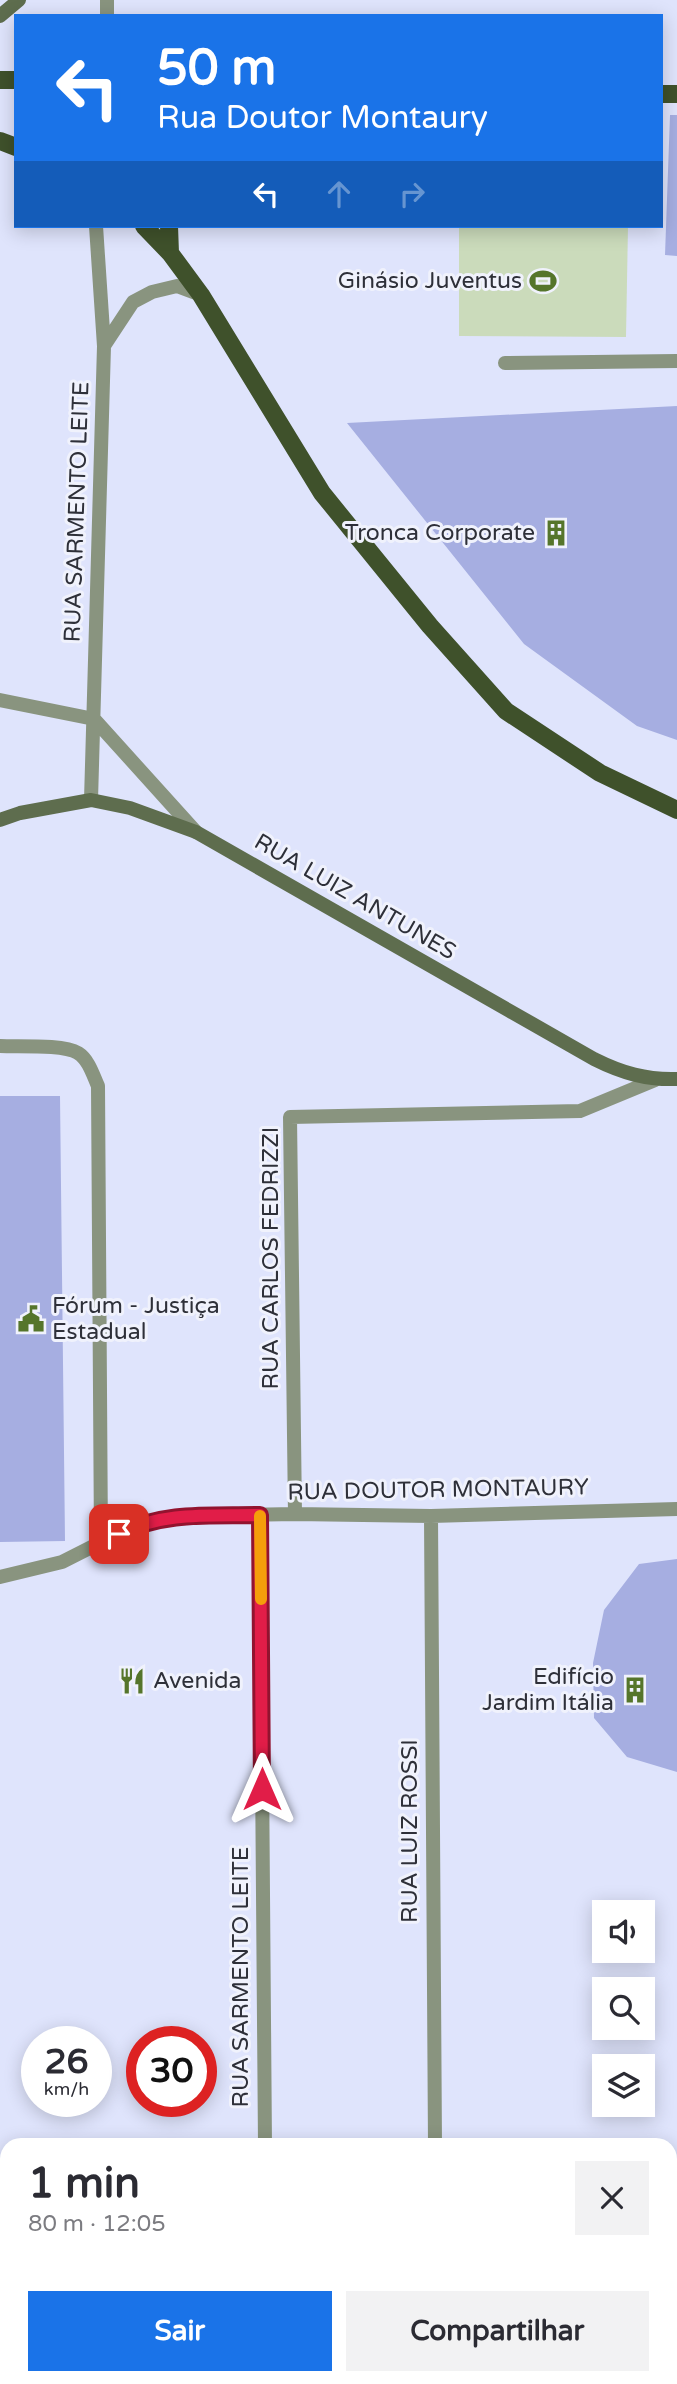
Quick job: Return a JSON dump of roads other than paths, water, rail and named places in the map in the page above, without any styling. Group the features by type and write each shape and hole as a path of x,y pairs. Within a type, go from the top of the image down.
{"main road":[{"path":"146,228 170,253 201,295 322,492 430,626 506,711 600,773 677,810"},
{"path":"169,228 170,253"}],"street":[{"path":"0,16 19,0"},
{"name":"RUA SARMENTO LEITE","path":"91,800 104,346 96,228"},
{"path":"104,346 133,302 152,292 177,286 201,295"},
{"path":"505,363 677,361"},
{"path":"0,700 94,719 196,832"},
{"name":"RUA LUIZ ANTUNES","path":"0,820 20,813 91,800 130,808 196,832 594,1059 614,1069 655,1080 677,1079"},
{"path":"0,1046 55,1048 78,1053 89,1065 98,1086 101,1543"},
{"name":"RUA CARLOS FEDRIZZI","path":"295,1514 290,1117 580,1111 655,1080"},
{"name":"RUA DOUTOR MONTAURY","path":"0,1577 62,1562 137,1524 175,1516 431,1516 677,1509"},
{"name":"RUA SARMENTO LEITE","path":"260,1515 265,2138"},
{"name":"RUA LUIZ ROSSI","path":"431,1516 435,2138"}],"place":[{"name":"Ginásio Juventus","path":"543,281"},
{"name":"Tronca Corporate","path":"556,533"},
{"name":"Fórum - Justiça Estadual","path":"31,1319"},
{"name":"Avenida","path":"132,1681"},
{"name":"Edifício Jardim Itália","path":"635,1690"}]}
